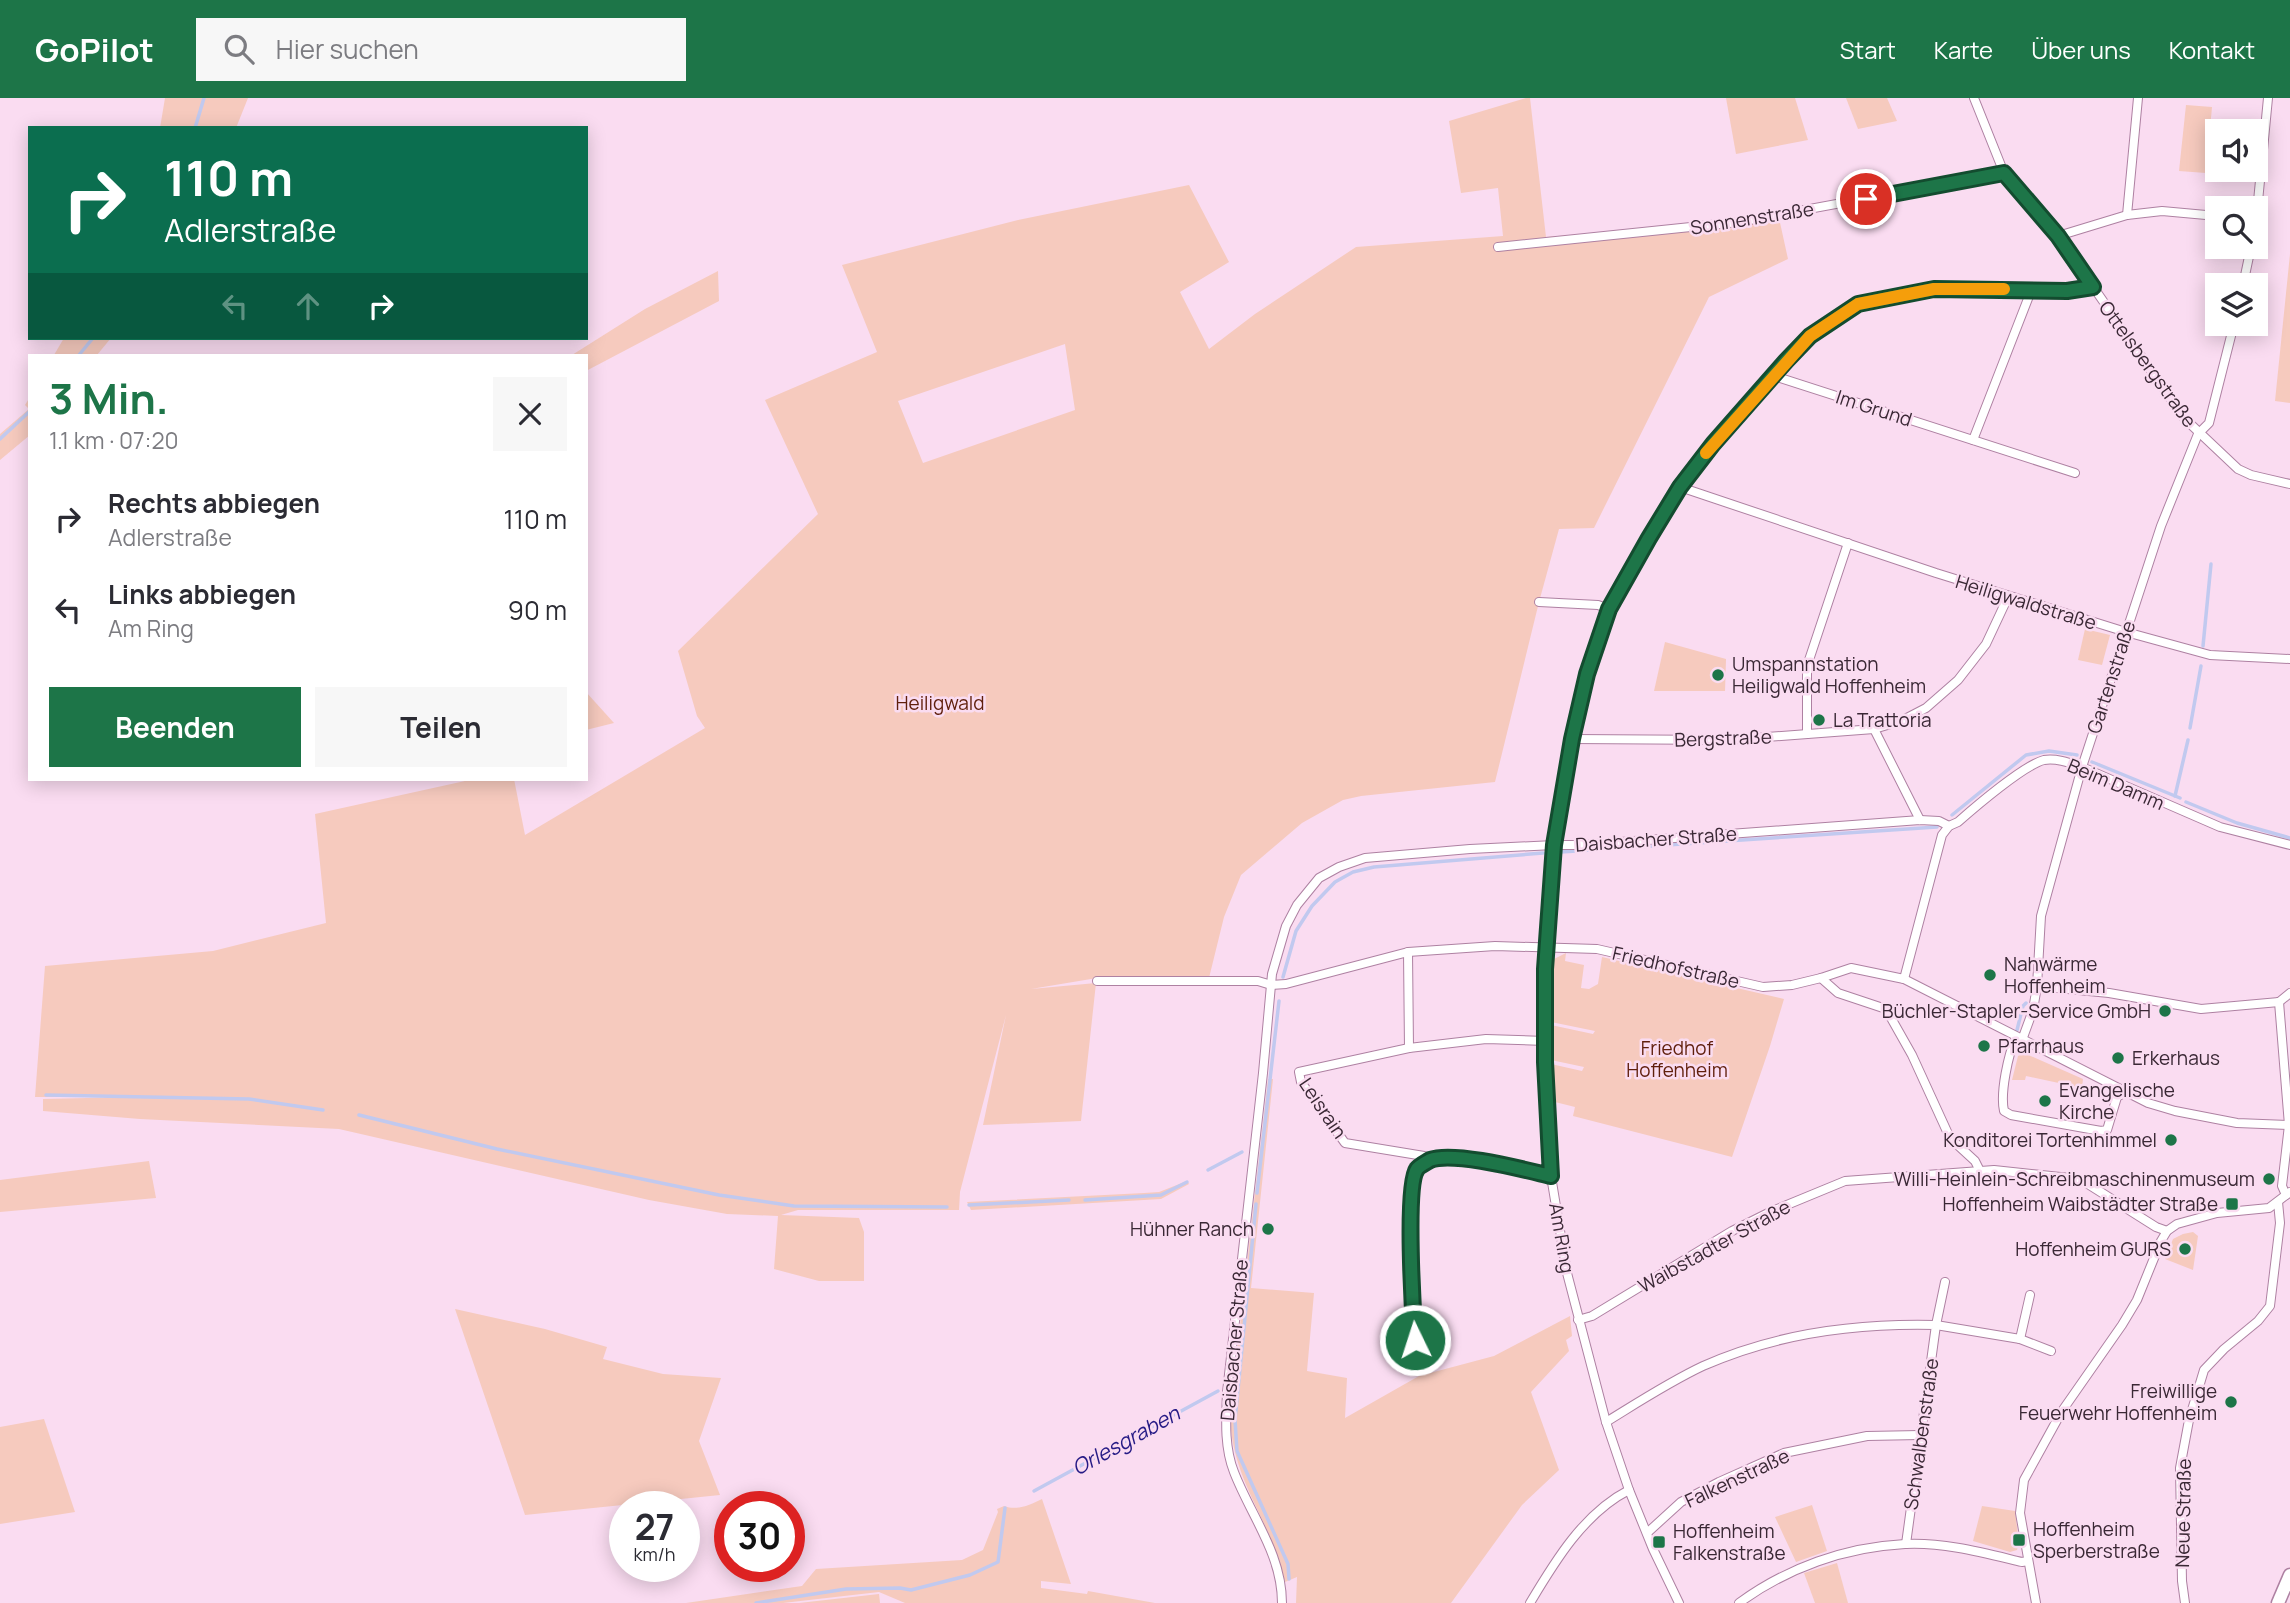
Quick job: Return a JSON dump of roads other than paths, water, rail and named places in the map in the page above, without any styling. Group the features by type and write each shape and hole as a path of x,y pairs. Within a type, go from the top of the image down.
{"main road":[{"path":"2278,1603 2290,1575"}],"street":[{"name":"Ottelsbergstraße","path":"1974,98 2004,173 2058,236 2184,418 2238,469 2251,475 2290,484"},
{"path":"2127,215 2138,98"},
{"path":"2259,196 2268,98"},
{"name":"Sonnenstraße","path":"1498,247 1739,222 2004,173"},
{"path":"2058,236 2127,215 2162,211 2205,215"},
{"name":"Am Ring","path":"1677,1600 1629,1490 1606,1422 1567,1273 1551,1176 1545,1041 1545,948 1554,845 1572,739 1587,674 1609,609 1680,487 1713,444 1810,336 1858,304 1934,289 2067,291 2093,287"},
{"path":"1973,440 2031,291"},
{"name":"Gartenstraße","path":"2124,1093 2117,1097 2107,1130 2101,1132 2011,1115 2004,1111 2001,1101 2012,1046 2019,1039 2033,1010 2037,986 2040,916 2082,767 2161,526 2198,434 2209,423 2231,336"},
{"name":"Im Grund","path":"1774,376 2075,473"},
{"name":"Heiligwaldstraße","path":"1680,487 2008,597 2126,632 2210,655 2290,659"},
{"path":"1807,734 1807,666 1848,543"},
{"name":"Bergstraße","path":"1572,739 1727,740 1874,729 1926,708 1958,680 1986,644 2008,597"},
{"path":"1539,602 1598,605 1609,609"},
{"path":"1874,729 1920,820"},
{"name":"Beim Damm","path":"1948,826 2029,767 2044,760 2060,760 2220,827 2290,845"},
{"name":"Daisbacher Straße","path":"1282,1603 1275,1557 1233,1471 1227,1439 1227,1392 1264,1073 1272,974 1286,926 1297,905 1319,877 1365,858 1554,845 1594,845 1920,820 1939,821 1948,826"},
{"path":"1904,979 1940,843 1948,826"},
{"name":"Friedhofstraße","path":"1271,985 1286,984 1408,952 1495,946 1597,949 1763,986 1792,985 1851,968 1904,979 2019,1039 2103,1078 2124,1093 2175,1111 2237,1123 2290,1125"},
{"path":"1408,952 1409,1048 1486,1039 1545,1041"},
{"path":"1821,978 1838,993 1886,1009 1912,1055 1950,1139 1975,1161 1980,1171"},
{"path":"1097,981 1258,981 1271,985"},
{"path":"2037,986 2109,993 2201,1009 2279,1002 2290,993"},
{"path":"2036,1603 2020,1505 2027,1473 2062,1411 2137,1300 2161,1241 2177,1224 2217,1213 2269,1208 2288,1193 2282,1186 2290,1125 2279,1002"},
{"name":"Leisrain","path":"1409,1048 1299,1072 1301,1082 1345,1143 1424,1156 1429,1161 1443,1157 1503,1164 1551,1176"},
{"path":"1417,1367 1411,1287 1412,1183 1417,1169 1429,1161"},
{"name":"Waibstadter Straße","path":"1578,1320 1592,1316 1732,1231 1845,1181 1994,1170 2080,1179 2156,1227 2168,1231"},
{"name":"Neue Straße","path":"2185,1603 2182,1581 2180,1468 2189,1420 2204,1370 2224,1349 2258,1321 2270,1306 2280,1223 2278,1202"},
{"name":"Schwalbenstraße","path":"1906,1544 1920,1435 1945,1282"},
{"path":"2020,1339 2030,1295"},
{"path":"1606,1422 1702,1367 1774,1340 1855,1326 1937,1325 2020,1339 2051,1351"},
{"name":"Falkenstraße","path":"1647,1533 1681,1502 1784,1453 1867,1436 1920,1435"},
{"path":"1530,1603 1550,1570 1592,1517 1611,1499 1629,1490"},
{"path":"1739,1603 1760,1587 1788,1572 1825,1558 1866,1549 1906,1544 1958,1548 2028,1561"},
{"path":"1667,1603 1677,1600"}],"waterway":[{"path":"196,126 204,98"},
{"path":"80,354 91,340"},
{"path":"0,439 28,413"},
{"path":"2203,646 2211,564"},
{"path":"2190,728 2201,666"},
{"path":"2175,796 2188,740"},
{"path":"1952,815 2026,755 2049,751 2077,755"},
{"path":"2092,762 2180,798"},
{"path":"2186,802 2237,823 2290,838"},
{"path":"1561,852 1937,827"},
{"path":"1283,977 1296,931 1312,906 1335,882 1353,872 1374,867 1543,853"},
{"path":"1257,1193 1279,1001"},
{"path":"2017,1030 2026,1003"},
{"path":"46,1095 249,1099 323,1110"},
{"path":"359,1115 497,1149 719,1195 794,1206 947,1207"},
{"path":"1208,1170 1242,1152"},
{"path":"1085,1200 1161,1195 1187,1182"},
{"path":"969,1205 1069,1200"},
{"path":"1256,1204 1235,1420 1237,1451 1288,1564 1289,1579"},
{"name":"Orlesgraben","path":"1034,1491 1218,1391"},
{"name":"Orlesgraben","path":"756,1603 846,1589 911,1590 970,1575 998,1562 1005,1508"}],"place":[{"name":"Umspannstation Heiligwald Hoffenheim","path":"1718,675"},
{"name":"La Trattoria","path":"1819,720"},
{"name":"Nahwärme Hoffenheim","path":"1990,975"},
{"name":"Büchler-Stapler-Service GmbH","path":"2165,1011"},
{"name":"Pfarrhaus","path":"1984,1046"},
{"name":"Erkerhaus","path":"2118,1058"},
{"name":"Evangelische Kirche","path":"2045,1101"},
{"name":"Konditorei Tortenhimmel","path":"2171,1140"},
{"name":"Willi-Heinlein-Schreibmaschinenmuseum","path":"2269,1179"},
{"name":"Hoffenheim Waibstädter Straße","path":"2232,1204"},
{"name":"Hühner Ranch","path":"1268,1229"},
{"name":"Hoffenheim GURS","path":"2185,1249"},
{"name":"Freiwillige Feuerwehr Hoffenheim","path":"2231,1402"},
{"name":"Hoffenheim Sperberstraße","path":"2019,1540"},
{"name":"Hoffenheim Falkenstraße","path":"1659,1542"}],"park label":[{"name":"Heiligwald","path":"940,703"},
{"name":"Friedhof Hoffenheim","path":"1677,1059"}]}
